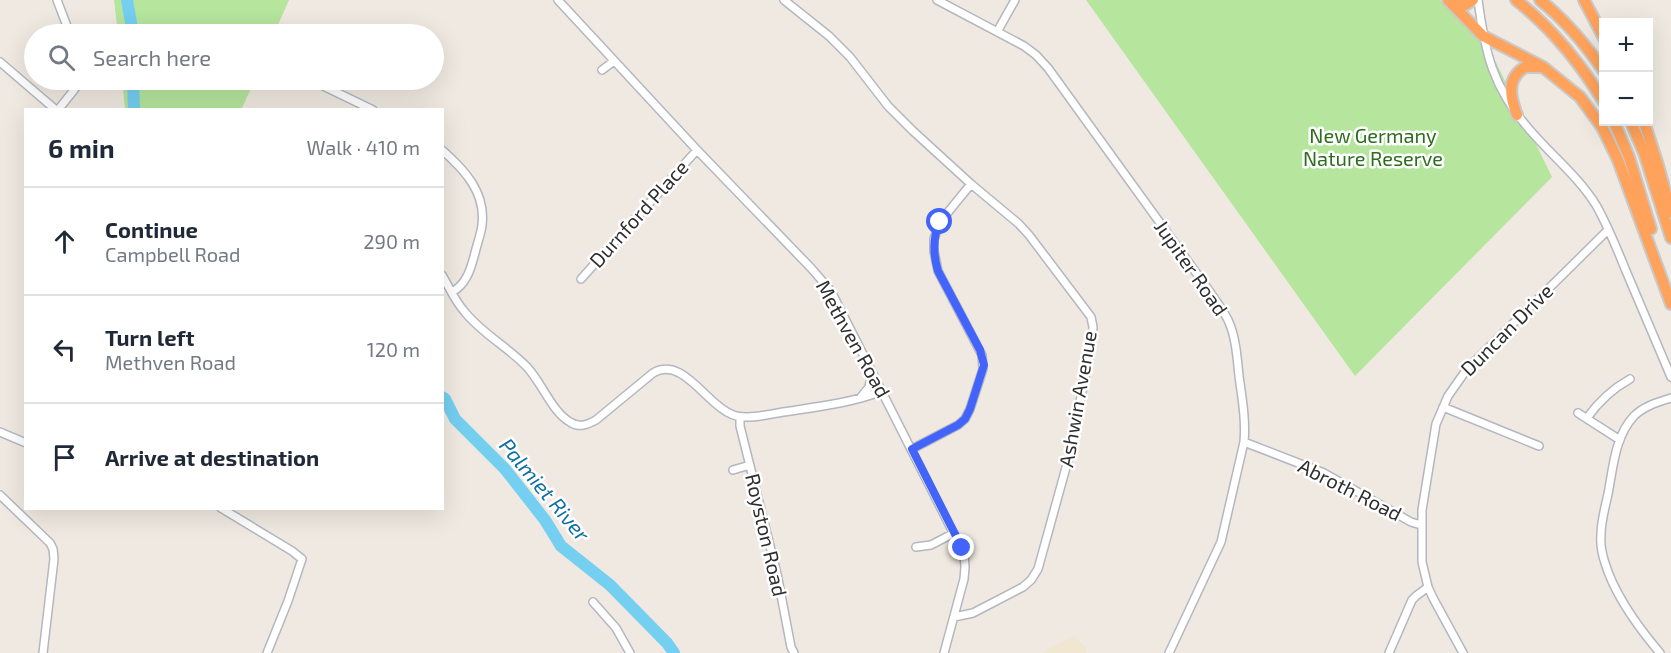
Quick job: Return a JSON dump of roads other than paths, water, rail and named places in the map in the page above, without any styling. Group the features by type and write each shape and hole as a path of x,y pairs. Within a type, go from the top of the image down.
{"highway":[{"path":"1450,2 1465,5 1473,0"},
{"path":"1516,0 1565,47 1599,94"},
{"path":"1540,0 1572,31 1599,64"},
{"path":"1584,0 1599,28"},
{"path":"1450,2 1483,36 1544,67 1580,97 1602,127 1610,140 1644,227 1671,304"},
{"path":"1517,114 1511,96 1511,84 1514,77 1525,67 1544,67"},
{"path":"1616,126 1629,157 1671,295"},
{"path":"1633,126 1644,153 1671,238"},
{"path":"1645,126 1671,212"}],"street":[{"path":"57,0 66,24"},
{"name":"Methven Road","path":"558,0 696,150 826,284 872,370 964,554 964,579 944,653"},
{"name":"Ashwin Avenue","path":"784,0 829,36 850,57 888,106 913,131 1019,224 1091,317 1092,341 1070,453 1038,569 1023,587 973,613 954,617"},
{"name":"Jupiter Road","path":"937,0 1024,46 1048,68 1224,312 1230,326 1235,343 1245,421 1244,442 1217,551 1169,653"},
{"path":"997,32 1015,0"},
{"path":"1478,0 1488,57 1499,87 1530,131 1581,184 1595,203 1671,377"},
{"path":"602,70 614,61"},
{"path":"0,62 24,82"},
{"path":"33,90 55,108"},
{"path":"59,108 75,90"},
{"path":"332,90 369,108"},
{"name":"Durnford Place","path":"581,279 696,150"},
{"path":"444,152 466,172 482,202 482,224 473,263 465,280 452,292"},
{"path":"912,449 965,419 984,365 980,350 938,271 934,252 936,229 971,184"},
{"name":"Duncan Drive","path":"1463,653 1428,587 1422,562 1423,498 1432,438 1443,406 1454,385 1473,362 1608,230"},
{"path":"444,278 463,311 526,366 540,382 560,414 575,425 588,424 596,420 653,373 668,368 683,375 724,411 740,417 859,398 882,391"},
{"path":"859,398 869,387 872,370"},
{"path":"1587,418 1604,397 1630,379"},
{"path":"1660,653 1639,626 1613,583 1601,546 1602,523 1620,440 1626,427 1638,412 1671,398"},
{"path":"1443,406 1539,446"},
{"path":"1578,413 1620,440"},
{"name":"Royston Road","path":"740,417 740,426 777,574 790,647 794,653"},
{"path":"0,432 24,442"},
{"name":"Abroth Road","path":"1244,442 1324,473 1411,522 1421,525"},
{"path":"733,470 750,465"},
{"path":"1,498 45,538 53,549 44,653"},
{"path":"224,510 302,559 267,653"},
{"path":"916,546 931,545 954,533"},
{"path":"1389,653 1412,600 1428,587"},
{"path":"593,602 611,621 630,653"}],"waterway":[{"name":"Palmiet River","path":"127,0 131,24"},
{"name":"Palmiet River","path":"133,90 134,108"},
{"name":"Palmiet River","path":"444,398 455,419 505,469 545,520 561,546 610,585 674,653"}],"park label":[{"name":"New Germany Nature Reserve","path":"1373,148"}]}
